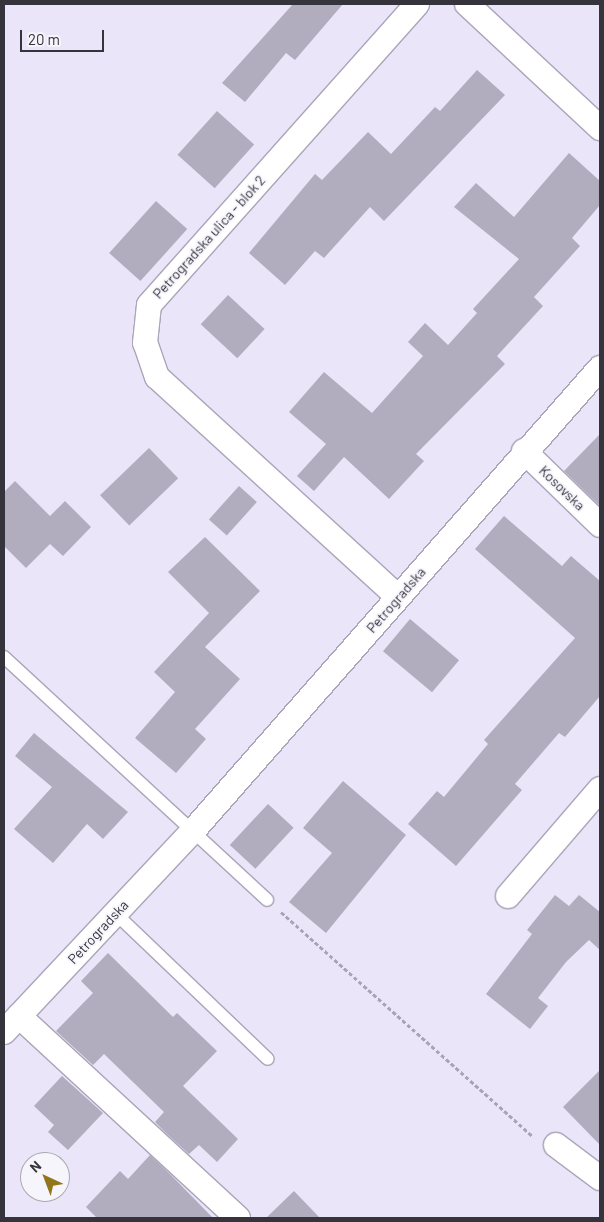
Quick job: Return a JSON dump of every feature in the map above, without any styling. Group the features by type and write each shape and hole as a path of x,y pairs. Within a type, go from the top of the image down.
{"street":[{"name":"Petrogradska ulica - blok 2","path":"398,597 157,377 145,343 149,305 417,4"},
{"path":"467,4 600,128"},
{"name":"Petrogradska","path":"11,1024 192,832 524,451 600,368"},
{"name":"Kosovska","path":"524,451 600,524"},
{"path":"508,896 600,789"},
{"path":"11,1024 238,1218"},
{"path":"556,1145 600,1178"}],"lane":[{"path":"4,656 267,900"},
{"path":"115,913 268,1059"}],"path":[{"path":"267,900 532,1136 556,1145"}],"building":[{"path":"293,4 343,4 295,60 286,53 245,102 222,83"},
{"path":"477,70 505,95 384,221 370,207 324,258 315,251 285,285 249,253 315,174 322,180 368,132 391,154 435,107 440,111"},
{"path":"217,111 254,144 215,188 178,155"},
{"path":"569,153 600,181 600,205 572,238 580,246 534,297 543,306 497,356 505,364 416,454 424,461 389,499 344,457 314,491 297,476 326,444 289,412 324,372 372,413 423,356 408,342 425,323 448,345 477,313 473,309 519,259 454,207 476,183 514,217"},
{"path":"156,201 187,229 140,281 109,253"},
{"path":"228,295 265,329 237,358 201,324"},
{"path":"600,434 600,506 564,471"},
{"path":"149,448 178,478 129,525 100,495"},
{"path":"15,481 50,516 65,501 91,527 63,556 50,544 26,568 4,546 4,492"},
{"path":"239,486 257,502 227,536 209,519"},
{"path":"504,516 562,566 571,556 600,581 600,696 565,737 559,733 515,784 522,790 456,866 408,824 437,791 444,797 488,744 484,740 575,638 475,549"},
{"path":"205,537 260,591 205,647 240,679 195,729 206,739 176,773 135,738 175,692 154,672 209,613 168,572"},
{"path":"410,619 459,660 432,692 383,651"},
{"path":"34,733 128,812 103,839 87,824 53,863 14,829 52,787 15,756"},
{"path":"343,781 406,835 326,933 289,902 332,853 303,828"},
{"path":"268,804 294,828 255,869 230,845"},
{"path":"555,895 569,906 579,895 600,912 600,950 589,940 566,962 538,998 548,1006 530,1029 486,994 532,934 527,930"},
{"path":"108,953 173,1017 177,1013 217,1051 183,1086 238,1139 217,1162 199,1145 189,1154 168,1135 155,1122 164,1112 104,1054 93,1065 56,1031 93,993 81,981"},
{"path":"600,1070 600,1145 563,1107"},
{"path":"62,1076 103,1113 68,1150 48,1132 54,1125 34,1106"},
{"path":"150,1155 213,1218 97,1218 86,1207 120,1171 128,1179"},
{"path":"294,1191 320,1218 266,1218"}]}
